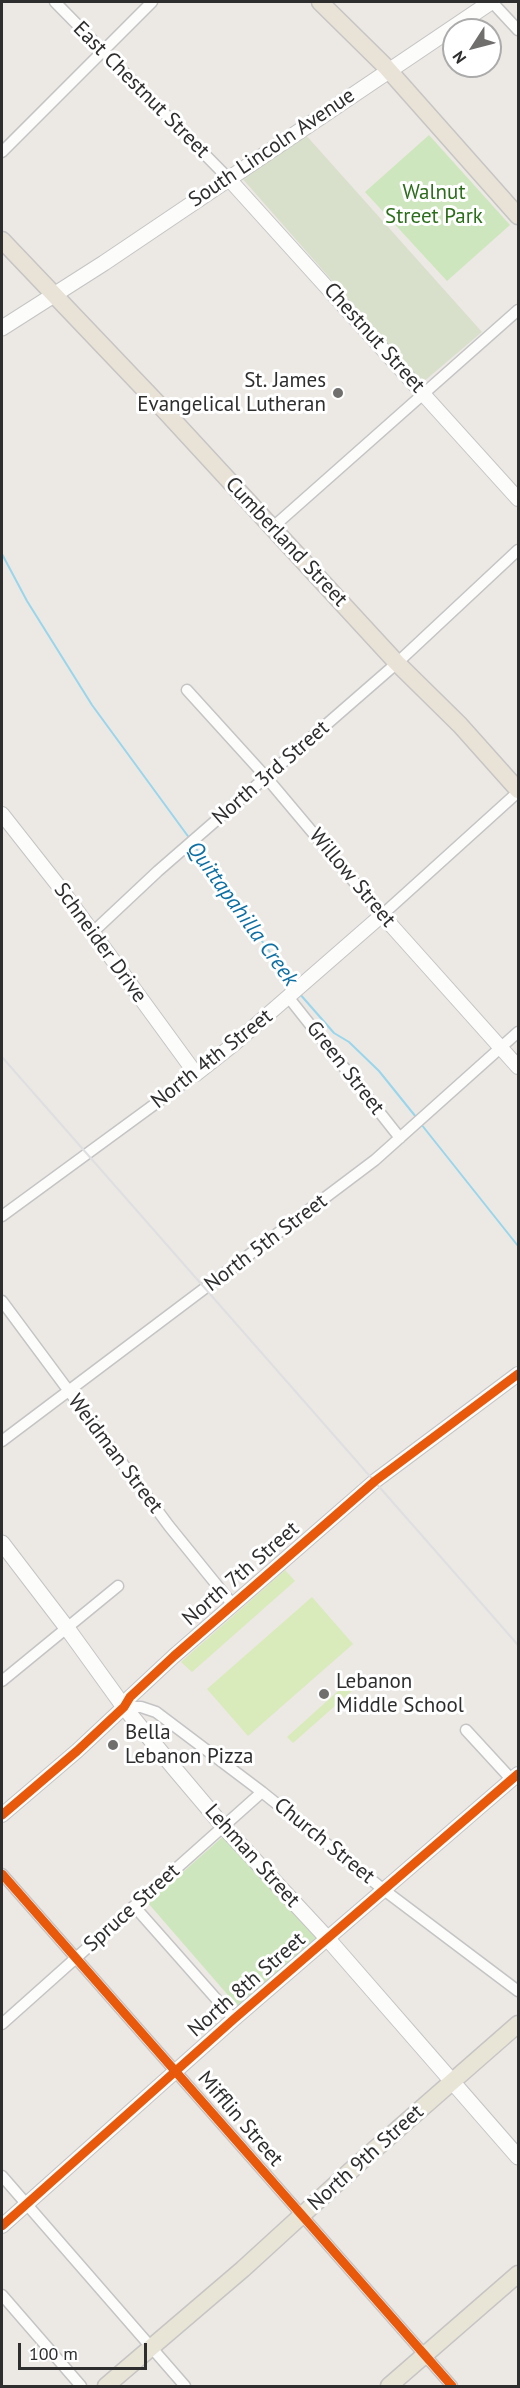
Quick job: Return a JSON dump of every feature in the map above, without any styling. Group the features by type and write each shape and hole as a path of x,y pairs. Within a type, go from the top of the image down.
{"highway":[{"path":"321,2 389,70 519,216"},
{"name":"Cumberland Street","path":"2,240 273,527 397,663 460,725 519,791"}],"main road":[{"name":"South Lincoln Avenue","path":"2,328 104,263 492,2"},
{"name":"Lehman Street","path":"5,1553 67,1628 124,1707 223,1826 327,1938 519,2157"},
{"name":"North 9th Street","path":"106,2386 519,2024"},
{"path":"389,2386 519,2274"}],"street":[{"name":"East Chestnut Street","path":"55,2 228,178"},
{"path":"2,152 152,2"},
{"path":"492,2 519,30"},
{"name":"Chestnut Street","path":"228,178 519,499"},
{"path":"273,527 519,310"},
{"name":"North 3rd Street","path":"93,932 397,663 519,550"},
{"name":"Willow Street","path":"187,690 266,777 382,915 519,1067"},
{"name":"North 4th Street","path":"2,1216 234,1044 519,791"},
{"name":"Schneider Drive","path":"2,814 93,932 196,1074"},
{"name":"Green Street","path":"294,993 400,1138"},
{"name":"North 5th Street","path":"2,1442 375,1160 519,1032"},
{"name":"Weidman Street","path":"2,1301 169,1526 233,1605"},
{"name":"North 7th Street","path":"2,1815 77,1751 124,1707 130,1697 375,1481 519,1374"},
{"path":"2,1681 118,1586"},
{"name":"Church Street","path":"124,1707 141,1707 156,1712 262,1792 384,1890 519,1991"},
{"path":"466,1730 515,1777"},
{"name":"North 8th Street","path":"2,2226 234,2019 515,1777"},
{"name":"Spruce Street","path":"2,2024 262,1792"},
{"name":"Mifflin Street","path":"2,1874 452,2386"},
{"path":"134,1906 234,2019"},
{"path":"2,2176 185,2386"},
{"path":"2,2295 81,2386"}],"green space":[{"path":"304,133 482,332 422,383 241,177"},
{"name":"Walnut Street Park","path":"429,135 510,225 447,281 365,192"},
{"path":"285,1570 295,1581 192,1672 181,1662"},
{"path":"312,1597 353,1644 248,1736 207,1689"},
{"path":"347,1683 353,1690 293,1743 287,1737"},
{"path":"227,1833 322,1938 240,2009 148,1903"}],"waterway":[{"name":"Quittapahilla Creek","path":"2,554 27,601 92,705 190,839"},
{"name":"Quittapahilla Creek","path":"193,844 294,986"},
{"name":"Quittapahilla Creek","path":"299,993 334,1033 349,1042 379,1071 416,1117"},
{"name":"Quittapahilla Creek","path":"421,1124 518,1246"}],"railway":[{"path":"2,1057 518,1645"}],"cycle path":[{"path":"2,1815 77,1751 174,1656 375,1481 518,1374"},
{"path":"2,2226 234,2019 518,1774"},
{"path":"2,1874 452,2386"}],"place":[{"name":"St. James Evangelical Lutheran","path":"338,393"},
{"name":"Lebanon Middle School","path":"324,1694"},
{"name":"Bella Lebanon Pizza","path":"113,1745"}]}
